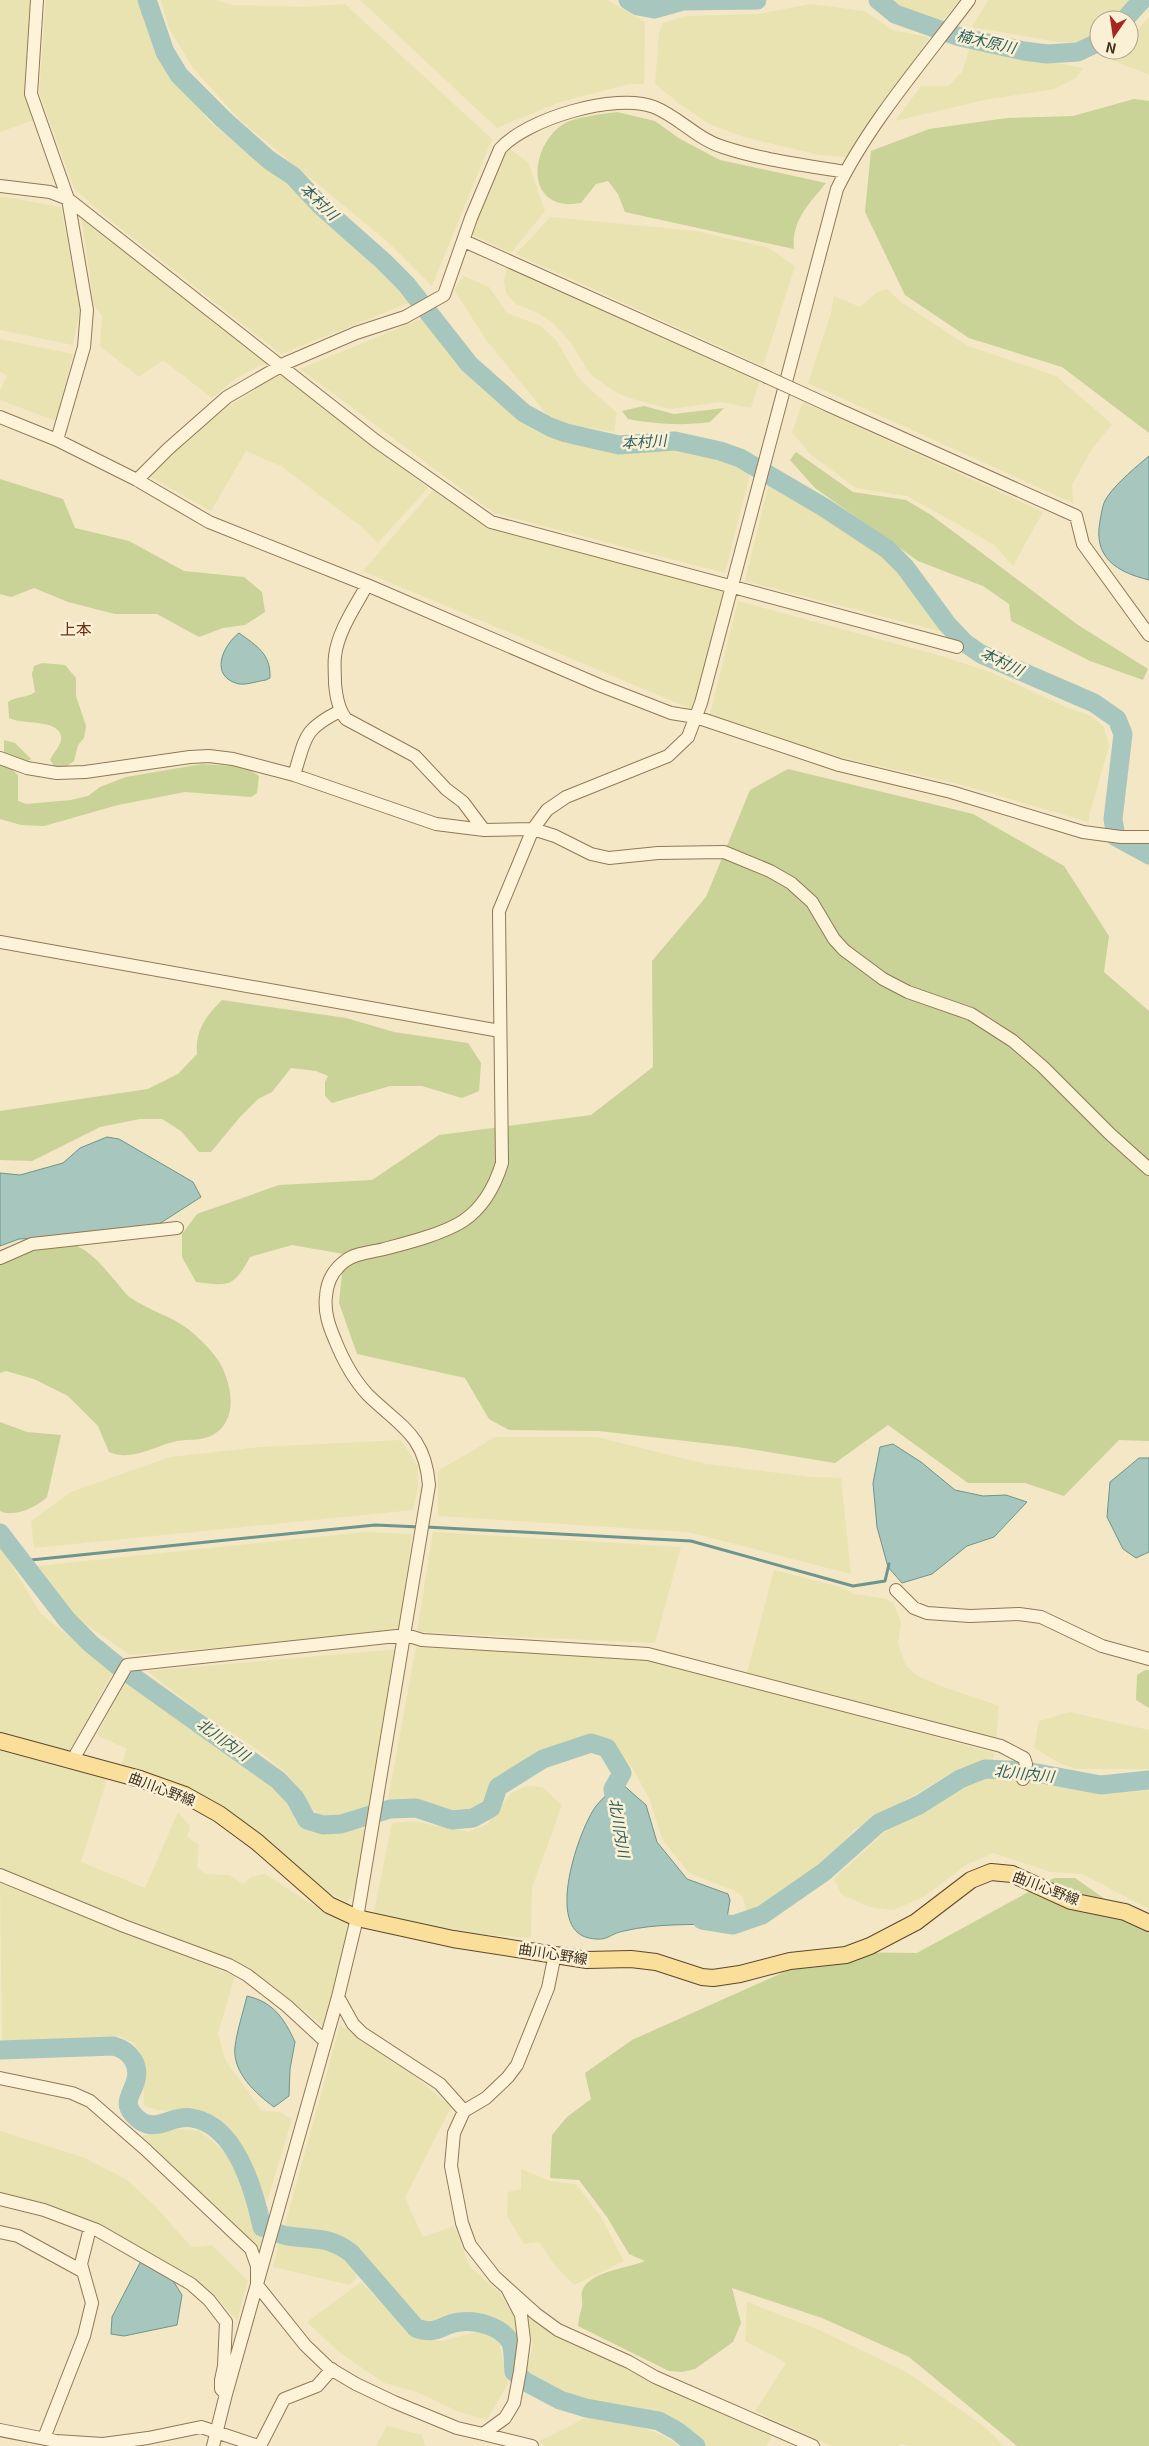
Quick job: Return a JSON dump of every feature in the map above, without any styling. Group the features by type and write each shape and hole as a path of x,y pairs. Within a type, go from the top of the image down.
{"main road":[{"name":"曲川心野線","path":"0,1741 140,1779 185,1795 218,1814 257,1842 328,1905 357,1918 452,1939 587,1960 631,1959 656,1962 702,1977 713,1978 740,1974 790,1961 846,1955 870,1946 916,1922 971,1880 991,1872 1012,1874 1070,1901 1125,1912 1149,1923"}],"street":[{"path":"38,0 31,94 68,199 87,310 84,347 58,440"},
{"path":"213,2446 338,1997 357,1918 406,1635 429,1485 427,1464 410,1432 367,1394 347,1368 329,1325 325,1307 326,1287 333,1271 346,1260 425,1236 462,1222 487,1198 496,1182 502,1163 499,911 533,828 548,810 566,796 668,756 688,738 696,717 732,585 831,209 845,172 884,115 969,0"},
{"path":"137,480 168,449 227,398 281,366 356,333 405,318 444,295 500,149 508,140 565,113 594,106 629,101 653,107 679,119 708,141 721,147 796,164 845,172"},
{"path":"0,186 50,192 68,199 376,441 491,522 732,585 956,647"},
{"path":"464,241 1076,516 1083,544 1149,635"},
{"path":"0,417 58,440 137,480 209,522 367,585 598,685 671,714 696,717 839,765 951,792 1083,832 1121,837 1149,837"},
{"path":"367,585 345,625 335,656 336,689 340,711 346,719 415,756 446,789 463,802 484,830"},
{"path":"294,775 309,732 317,722 340,711"},
{"path":"0,758 27,768 57,773 85,772 209,756 233,759 294,775 436,824 484,830 533,828 555,836 591,854 609,858 658,853 724,852 786,880 812,902 834,938 844,950 866,967 908,992 970,1014 1013,1042 1043,1067 1110,1134 1149,1168"},
{"path":"0,942 500,1031"},
{"path":"0,1258 32,1244 177,1228"},
{"path":"896,1590 914,1608 927,1613 970,1616 1018,1614 1041,1617 1102,1646 1149,1659"},
{"path":"72,1761 127,1665 406,1635 422,1640 648,1654 1001,1746 1024,1758 1026,1764 1023,1779"},
{"path":"0,1875 124,1926 228,1965 247,1975 287,2006 325,2041"},
{"path":"555,1954 548,1988 518,2065 486,2098 464,2111 454,2133 451,2166 462,2224 470,2244 495,2277 536,2314 558,2330 629,2362 655,2377 813,2446"},
{"path":"338,1997 353,2024 362,2033 440,2084 464,2111"},
{"path":"0,2078 72,2093 90,2102 145,2149 251,2249 257,2266 257,2284 305,2345 332,2369 356,2384 394,2402 457,2428 523,2442 532,2446"},
{"path":"0,2199 44,2210 90,2228 191,2284 209,2300 226,2322 221,2389 226,2394"},
{"path":"44,2438 84,2336 92,2303 81,2264 90,2228"},
{"path":"0,2232 18,2236 82,2271"},
{"path":"483,2434 506,2418 514,2404 520,2371 524,2340 521,2315 507,2288"},
{"path":"0,2430 44,2438 103,2444 148,2438 201,2427 259,2446 284,2399 317,2386 332,2369"}],"shaded area":[{"path":"0,0 31,0 25,88 34,120 0,132"},
{"path":"46,0 138,0 139,7 166,67 211,123 307,201 411,302 281,354 105,216 74,188 39,93"},
{"path":"161,0 215,0 233,5 302,7 345,4 492,139 432,286 389,243 240,120 192,67 169,28"},
{"path":"360,0 607,0 645,22 644,84 629,84 560,102 497,128"},
{"path":"890,0 960,0 943,20 905,10"},
{"path":"988,0 1131,0 1122,10 1089,10 1089,38 1082,43 1058,42 972,27"},
{"path":"811,4 864,11 893,30 929,37 879,115 846,157 819,155 744,137 709,124 655,84 659,33 663,23 686,16 758,14"},
{"path":"1149,17 1149,75 1112,60 1139,60 1139,28"},
{"path":"970,47 1083,68 1076,78 1054,89 984,100 895,121 921,86 948,86 962,72"},
{"path":"508,148 528,162 545,211 511,253 470,234 502,155"},
{"path":"0,196 61,207 80,310 73,345 0,330"},
{"path":"81,215 269,364 257,367 238,377 212,398 163,360 139,377 100,346 102,316 94,305"},
{"path":"550,217 696,231 769,248 795,266 763,366 516,254"},
{"path":"507,266 760,380 751,408 721,402 670,409 629,398 612,390 590,374 572,344 554,324 540,314 516,304 506,293 504,281"},
{"path":"463,276 489,287 507,313 541,326 556,340 579,379 617,413 614,432 553,422 487,341 454,290"},
{"path":"887,289 901,302 968,346 1056,376 1112,424 1090,452 1072,485 1073,503 808,383 831,313 834,296 860,307 877,292"},
{"path":"421,319 467,370 532,428 562,442 611,451 645,452 672,447 708,454 750,474 725,573 494,513 300,369"},
{"path":"0,339 73,354 56,421 0,400 0,391 7,375 0,372"},
{"path":"281,374 428,488 378,543 363,528 281,466 246,451 211,511 149,476 196,432 229,406"},
{"path":"803,402 1043,512 1013,566 993,544 907,496 856,488 810,454 792,432"},
{"path":"769,484 823,514 875,549 909,581 943,632 745,581"},
{"path":"433,490 489,529 723,589 694,710 363,571"},
{"path":"738,601 941,656 990,672 1066,707 1091,716 1104,727 1109,746 1089,816 1089,822 955,783 844,758 709,718"},
{"path":"495,1437 597,1437 706,1464 811,1477 841,1478 851,1574 688,1532 438,1516 438,1471"},
{"path":"401,1440 418,1466 418,1487 413,1510 34,1548 31,1521 71,1492 170,1457 261,1447"},
{"path":"366,1532 412,1534 399,1632 130,1655 77,1618 37,1566"},
{"path":"433,1532 681,1547 655,1643 417,1632"},
{"path":"0,1546 41,1614 113,1672 68,1753 0,1734"},
{"path":"774,1570 840,1587 854,1594 886,1599 893,1603 901,1623 898,1643 906,1666 916,1675 938,1685 999,1706 996,1740 747,1673"},
{"path":"416,1647 652,1660 994,1753 993,1761 957,1770 854,1830 820,1870 747,1913 743,1897 733,1890 689,1873 662,1839 650,1800 632,1767 615,1746 600,1739 582,1737 520,1765 495,1781 485,1804 474,1811 456,1815 430,1807 388,1799"},
{"path":"399,1649 372,1806 329,1817 321,1815 309,1806 287,1773 251,1745 204,1715 147,1671"},
{"path":"124,1681 245,1765 280,1795 304,1826 311,1831 368,1829 356,1888 347,1902 318,1887 220,1809 120,1768 127,1749 97,1735"},
{"path":"1069,1712 1149,1730 1149,1769 1076,1769 1060,1763 1034,1748 1039,1721"},
{"path":"0,1750 107,1779 81,1862 145,1888 178,1812 190,1826 187,1837 199,1845 197,1867 205,1874 229,1875 243,1884 251,1877 265,1874 319,1909 351,1925 323,2026 274,1986 249,1969 0,1869"},
{"path":"983,1777 1023,1779 1111,1794 1149,1790 1149,1909 1082,1874 1051,1872 993,1853 966,1865 925,1896 894,1910 870,1907 842,1895 834,1879 887,1830"},
{"path":"527,1786 542,1787 562,1805 532,1888 531,1938 451,1932 374,1912 392,1823 412,1821 469,1832 487,1824 511,1793"},
{"path":"0,1883 235,1976 218,2033 225,2060 262,2111 280,2112 292,2119 267,2202 234,2135 221,2122 197,2113 158,2110 144,2106 143,2071 139,2051 134,2043 119,2036 59,2041 2,2040"},
{"path":"340,2025 411,2073 451,2107 405,2198 423,2237 454,2226 470,2267 499,2292 514,2316 517,2335 493,2322 477,2318 460,2318 430,2327 423,2325 358,2251 347,2242 321,2233 288,2231 285,2225"},
{"path":"177,2129 200,2131 226,2153 249,2200 256,2228 265,2234 260,2251 250,2239 142,2136"},
{"path":"0,2131 85,2158 127,2180 156,2207 191,2247 212,2245 248,2281 237,2320 214,2295 194,2280 92,2223 34,2201 0,2194"},
{"path":"521,2169 550,2181 576,2184 601,2217 624,2261 574,2285 556,2267 539,2242 524,2244 507,2216 508,2192 521,2189"},
{"path":"279,2242 316,2244 333,2249 350,2261 356,2271 356,2278 350,2285 273,2267"},
{"path":"361,2282 413,2336 442,2341 476,2332 488,2333 499,2341 508,2383 487,2420 457,2411 417,2392 384,2383 339,2352 307,2322"},
{"path":"747,2302 819,2330 905,2371 985,2427 1004,2446 911,2446 901,2444 898,2446 832,2446 755,2411 786,2363 745,2341"},
{"path":"527,2315 559,2336 773,2435 766,2446 703,2446 679,2427 661,2417 589,2404 543,2389 525,2374 533,2346"},
{"path":"589,2416 639,2426 664,2436 679,2446 545,2446 539,2441"},
{"path":"387,2426 422,2435 425,2446 376,2446"}],"green space":[{"path":"1134,99 1149,101 1149,433 1062,367 969,338 905,295 865,212 871,151 929,129 1007,118 1073,116"},
{"path":"617,112 655,121 680,139 720,160 826,183 802,213 798,221 795,230 794,249 625,212 618,194 608,181 596,184 581,203 567,204 552,200 539,183 538,171 543,147 550,137 558,128 571,121"},
{"path":"644,406 674,414 724,408 710,422 689,424 628,419 622,411"},
{"path":"796,452 853,492 906,500 931,515 1078,625 1148,669 1143,680 1090,661 1011,621 1009,604 983,586 918,561 815,488 790,460"},
{"path":"0,479 63,499 75,528 129,541 184,571 244,577 262,592 265,612 245,625 223,628 199,637 157,614 115,614 68,602 34,588 11,597 0,594"},
{"path":"42,663 65,665 76,678 76,696 86,726 84,738 78,745 74,761 66,767 55,767 50,760 61,740 60,733 56,728 41,723 9,718 8,702 35,692 32,674 34,666"},
{"path":"4,740 15,743 31,759 27,762 8,758 4,752"},
{"path":"0,764 8,766 18,775 18,801 26,804 71,800 88,796 100,787 126,777 202,764 246,767 259,776 257,793 251,797 185,792 118,805 44,826 21,825 0,819"},
{"path":"788,769 973,814 1064,866 1109,936 1104,972 1149,1011 1149,1441 1119,1440 1064,1496 1025,1483 968,1483 888,1425 835,1463 738,1447 599,1431 509,1430 489,1419 465,1378 357,1354 339,1303 344,1254 292,1245 250,1257 239,1275 229,1283 196,1282 182,1257 182,1234 197,1214 279,1185 372,1180 439,1135 591,1115 653,1067 652,961 706,897 750,790"},
{"path":"222,1000 346,1018 394,1032 468,1043 481,1063 479,1091 462,1098 422,1086 390,1086 332,1103 325,1096 325,1082 328,1076 316,1071 291,1068 272,1092 258,1099 240,1117 211,1152 199,1152 181,1131 162,1119 140,1119 100,1127 32,1161 0,1160 0,1111 148,1089 178,1074 197,1054 198,1038 203,1024"},
{"path":"70,1243 85,1250 97,1260 129,1297 181,1324 214,1355 225,1374 231,1404 226,1422 220,1430 203,1439 177,1441 135,1454 118,1455 109,1452 98,1426 68,1396 34,1379 6,1371 0,1373 0,1265 29,1252"},
{"path":"0,1422 27,1432 61,1435 47,1497 31,1508 12,1513 0,1511"},
{"path":"1145,1670 1149,1670 1149,1708 1136,1700 1137,1675"},
{"path":"1054,1878 1075,1878 1149,1930 1149,2446 1017,2446 909,2357 822,2318 732,2288 741,2323 733,2342 695,2369 682,2372 669,2371 578,2326 582,2305 582,2291 592,2279 645,2261 629,2254 607,2217 579,2180 550,2178 552,2135 567,2117 591,2099 585,2073 632,2040 829,1952 917,1953"}],"water":[{"path":"1149,456 1149,580 1127,573 1110,561 1100,545 1099,534 1102,510 1107,497 1124,478"},
{"path":"239,633 262,651 268,663 270,678 239,684 224,675 221,661 228,645"},
{"path":"107,1137 119,1139 193,1182 201,1197 159,1224 77,1236 19,1239 0,1246 0,1173 20,1175 63,1163 80,1148"},
{"path":"893,1444 921,1462 955,1490 983,1496 1006,1495 1027,1502 994,1537 967,1546 932,1574 902,1583 888,1567 877,1527 873,1483 880,1447"},
{"path":"1139,1458 1149,1458 1149,1552 1136,1558 1123,1549 1107,1517 1110,1482"},
{"path":"621,1783 646,1805 657,1842 687,1879 728,1894 730,1900 726,1924 637,1928 601,1939 589,1938 576,1931 569,1917 567,1898 574,1856 581,1835 596,1806"},
{"path":"247,1996 264,2002 277,2012 295,2042 290,2069 289,2096 274,2107 253,2089 241,2074 237,2065 235,2047"},
{"path":"141,2261 172,2279 182,2295 177,2325 124,2336 111,2334 112,2317"}],"waterway":[{"name":"本村川","path":"147,0 165,52 179,75 223,119 269,160 293,176 321,206 382,260 406,284 469,364 524,413 566,433 619,445 675,441 720,451 740,458 825,508 887,549 905,567 947,624 965,643 981,654 1094,703 1117,719 1123,734 1113,819 1116,837 1149,855"},
{"name":"楠木原川","path":"628,0 638,6 654,9 683,1 757,0"},
{"name":"楠木原川","path":"878,0 895,14 960,37 1047,54 1078,52 1089,47"},
{"name":"楠木原川","path":"1133,10 1142,0"},
{"path":"21,1561 375,1525 420,1527"},
{"path":"426,1527 691,1541 853,1586 885,1581 889,1564"},
{"name":"北川内川","path":"0,1533 67,1620 91,1644 118,1666 278,1780 295,1798 307,1820 323,1825 341,1824 390,1809 416,1808 452,1820 473,1818 491,1808 498,1787 543,1759 591,1743 607,1748 622,1773 613,1789 617,1816"},
{"name":"北川内川","path":"702,1920 733,1925 762,1915 824,1872 879,1823 919,1805 960,1779 985,1769 1026,1771 1101,1785 1149,1780"},
{"path":"0,2050 114,2046 120,2048 130,2055 137,2071 137,2077 128,2103 133,2114 140,2121 154,2125 176,2119 192,2118 207,2123 220,2133 231,2146 248,2178 262,2227 285,2235 329,2241 351,2253 416,2328 429,2331 460,2322 488,2325 500,2331 510,2341 513,2352 514,2372 526,2382 560,2400 586,2408 659,2421 677,2431 696,2446"}],"district":[{"name":"上本","path":"76,629"}]}
